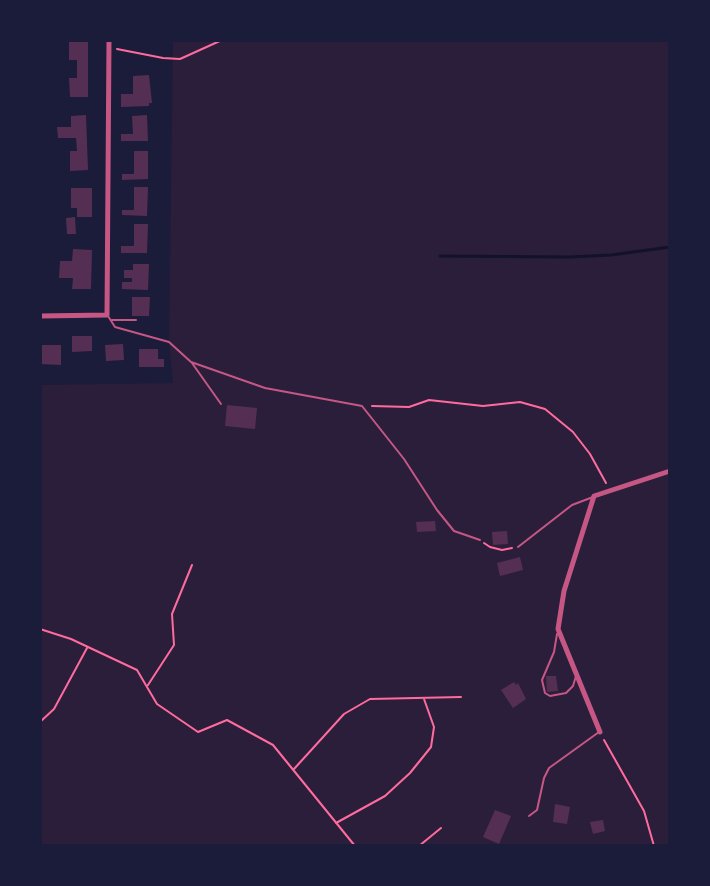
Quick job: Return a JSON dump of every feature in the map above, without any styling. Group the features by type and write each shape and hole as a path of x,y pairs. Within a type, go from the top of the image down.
{"street":[{"path":"40,316 109,317 109,40"},
{"path":"600,732 558,629 564,591 594,496 670,471"}],"lane":[{"path":"109,317 136,320"},
{"path":"109,317 115,327 169,342 191,362 221,404"},
{"path":"191,362 265,388 362,406 404,459 454,531 480,540"},
{"path":"518,547 572,505 594,496"},
{"path":"558,629 554,652 542,680 545,693 550,696 566,693 573,686 576,675"},
{"path":"529,816 537,810 549,768 600,732"}],"path":[{"path":"109,49 180,59 222,40"},
{"path":"362,406 409,407 429,400 483,406 520,402 545,409 573,432 590,454 610,491"},
{"path":"480,540 502,550 518,547"},
{"path":"147,686 174,645 172,614 192,565"},
{"path":"40,629 137,670 157,704 198,732 227,720 273,745 355,846"},
{"path":"40,722 54,709 87,647"},
{"path":"293,770 344,714 370,699 461,697"},
{"path":"336,823 385,796 410,773 431,747 434,727 424,698"},
{"path":"600,732 644,811 654,846"},
{"path":"419,846 441,828"}],"shaded area":[{"path":"173,40 670,40 670,846 40,846 40,385 173,383 169,342"}],"building":[{"path":"69,40 88,40 88,97 70,97 69,78 77,78 77,60 69,60"},
{"path":"149,75 152,103 149,106 121,107 121,94 133,94 133,76"},
{"path":"86,115 88,170 70,171 70,151 77,151 76,138 58,138 57,127 71,127 71,116"},
{"path":"147,115 148,141 121,141 121,134 133,134 132,116"},
{"path":"134,151 148,151 148,179 122,180 122,174 134,174"},
{"path":"134,187 148,187 147,216 122,215 122,210 134,210"},
{"path":"71,188 92,188 92,217 77,217 77,208 71,208"},
{"path":"75,217 76,234 67,234 66,218"},
{"path":"134,224 148,224 147,253 121,253 121,246 134,246"},
{"path":"73,249 92,250 91,289 72,289 73,278 59,278 60,261 72,261"},
{"path":"133,264 149,264 148,290 122,289 122,282 132,282 132,278 124,278 124,270 133,270"},
{"path":"132,297 150,297 149,316 132,316"},
{"path":"72,336 92,336 92,351 72,352"},
{"path":"123,344 124,360 106,361 105,345"},
{"path":"40,345 61,345 61,365 40,364"},
{"path":"139,349 158,349 158,359 164,359 164,367 139,367"},
{"path":"227,405 257,408 255,429 225,426"},
{"path":"435,521 436,531 417,532 416,522"},
{"path":"507,531 508,544 493,545 492,532"},
{"path":"520,557 523,570 500,576 497,563"},
{"path":"546,676 556,676 558,691 547,692"},
{"path":"514,682 516,685 518,683 526,699 513,708 501,690"},
{"path":"555,804 570,807 567,824 553,822"},
{"path":"495,810 511,816 499,844 483,837"},
{"path":"603,820 605,831 593,834 590,822"}],"waterway":[{"path":"440,256 570,257 670,247"}]}
